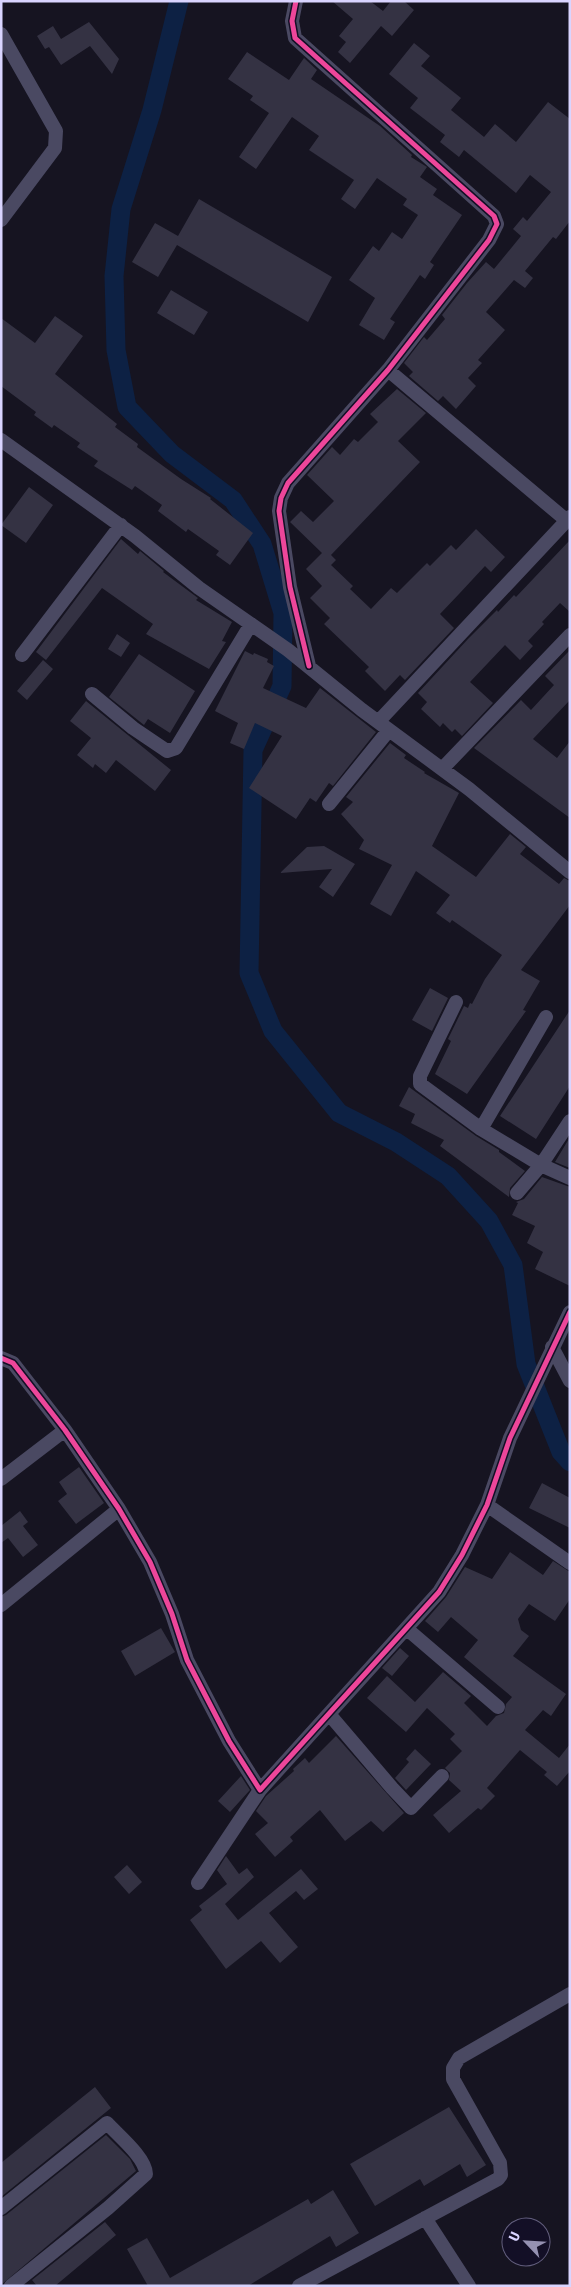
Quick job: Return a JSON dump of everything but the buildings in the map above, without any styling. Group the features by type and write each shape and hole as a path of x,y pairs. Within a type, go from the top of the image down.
{"street":[{"path":"296,1 292,21 295,38 494,216 496,220 496,229 489,240 388,370 288,483 281,498 279,511 290,587 309,666"},
{"path":"1,34 56,131 55,148 1,220"},
{"path":"329,804 384,726 568,518 388,370"},
{"path":"1,440 121,526 199,588 288,650 442,769 570,872"},
{"path":"22,654 121,526"},
{"path":"92,694 133,728 167,751 172,751 176,748 257,628"},
{"path":"442,769 570,635"},
{"path":"456,1002 419,1080 423,1087 481,1128 541,1164 570,1178"},
{"path":"481,1128 546,1016"},
{"path":"517,1194 541,1164 570,1121"},
{"path":"198,1883 260,1790 407,1629 438,1592 462,1555 487,1505 510,1438 570,1312"},
{"path":"552,1347 570,1381"},
{"path":"1,1358 14,1363 65,1430 119,1510 150,1562 172,1614 187,1660 229,1741 260,1790"},
{"path":"1,1479 65,1430"},
{"path":"487,1505 570,1563"},
{"path":"1,1605 119,1510"},
{"path":"407,1629 498,1707"},
{"path":"329,1714 411,1808 442,1776"},
{"path":"299,2286 494,2183 501,2175 500,2163 453,2080 453,2068 459,2058 570,1994"},
{"path":"1,2208 106,2123 141,2160 146,2168 146,2174 108,2208 11,2286"},
{"path":"425,2218 469,2286"}],"waterway":[{"path":"179,1 152,110 121,209 114,276 116,350 127,407 172,454 233,500 262,544 283,613 282,686 253,750 249,973 273,1031 339,1113 396,1142 448,1176 489,1221 513,1265 526,1364 561,1452 570,1462"}],"cycle path":[{"path":"296,1 292,21 295,38 494,216 497,224 489,240 388,370 288,483 281,498 279,511 290,587 309,666"},
{"path":"1,1358 13,1363 65,1430 119,1509 150,1562 172,1614 187,1660 229,1741 260,1790 439,1592 462,1555 487,1505 510,1438 570,1312"}]}
